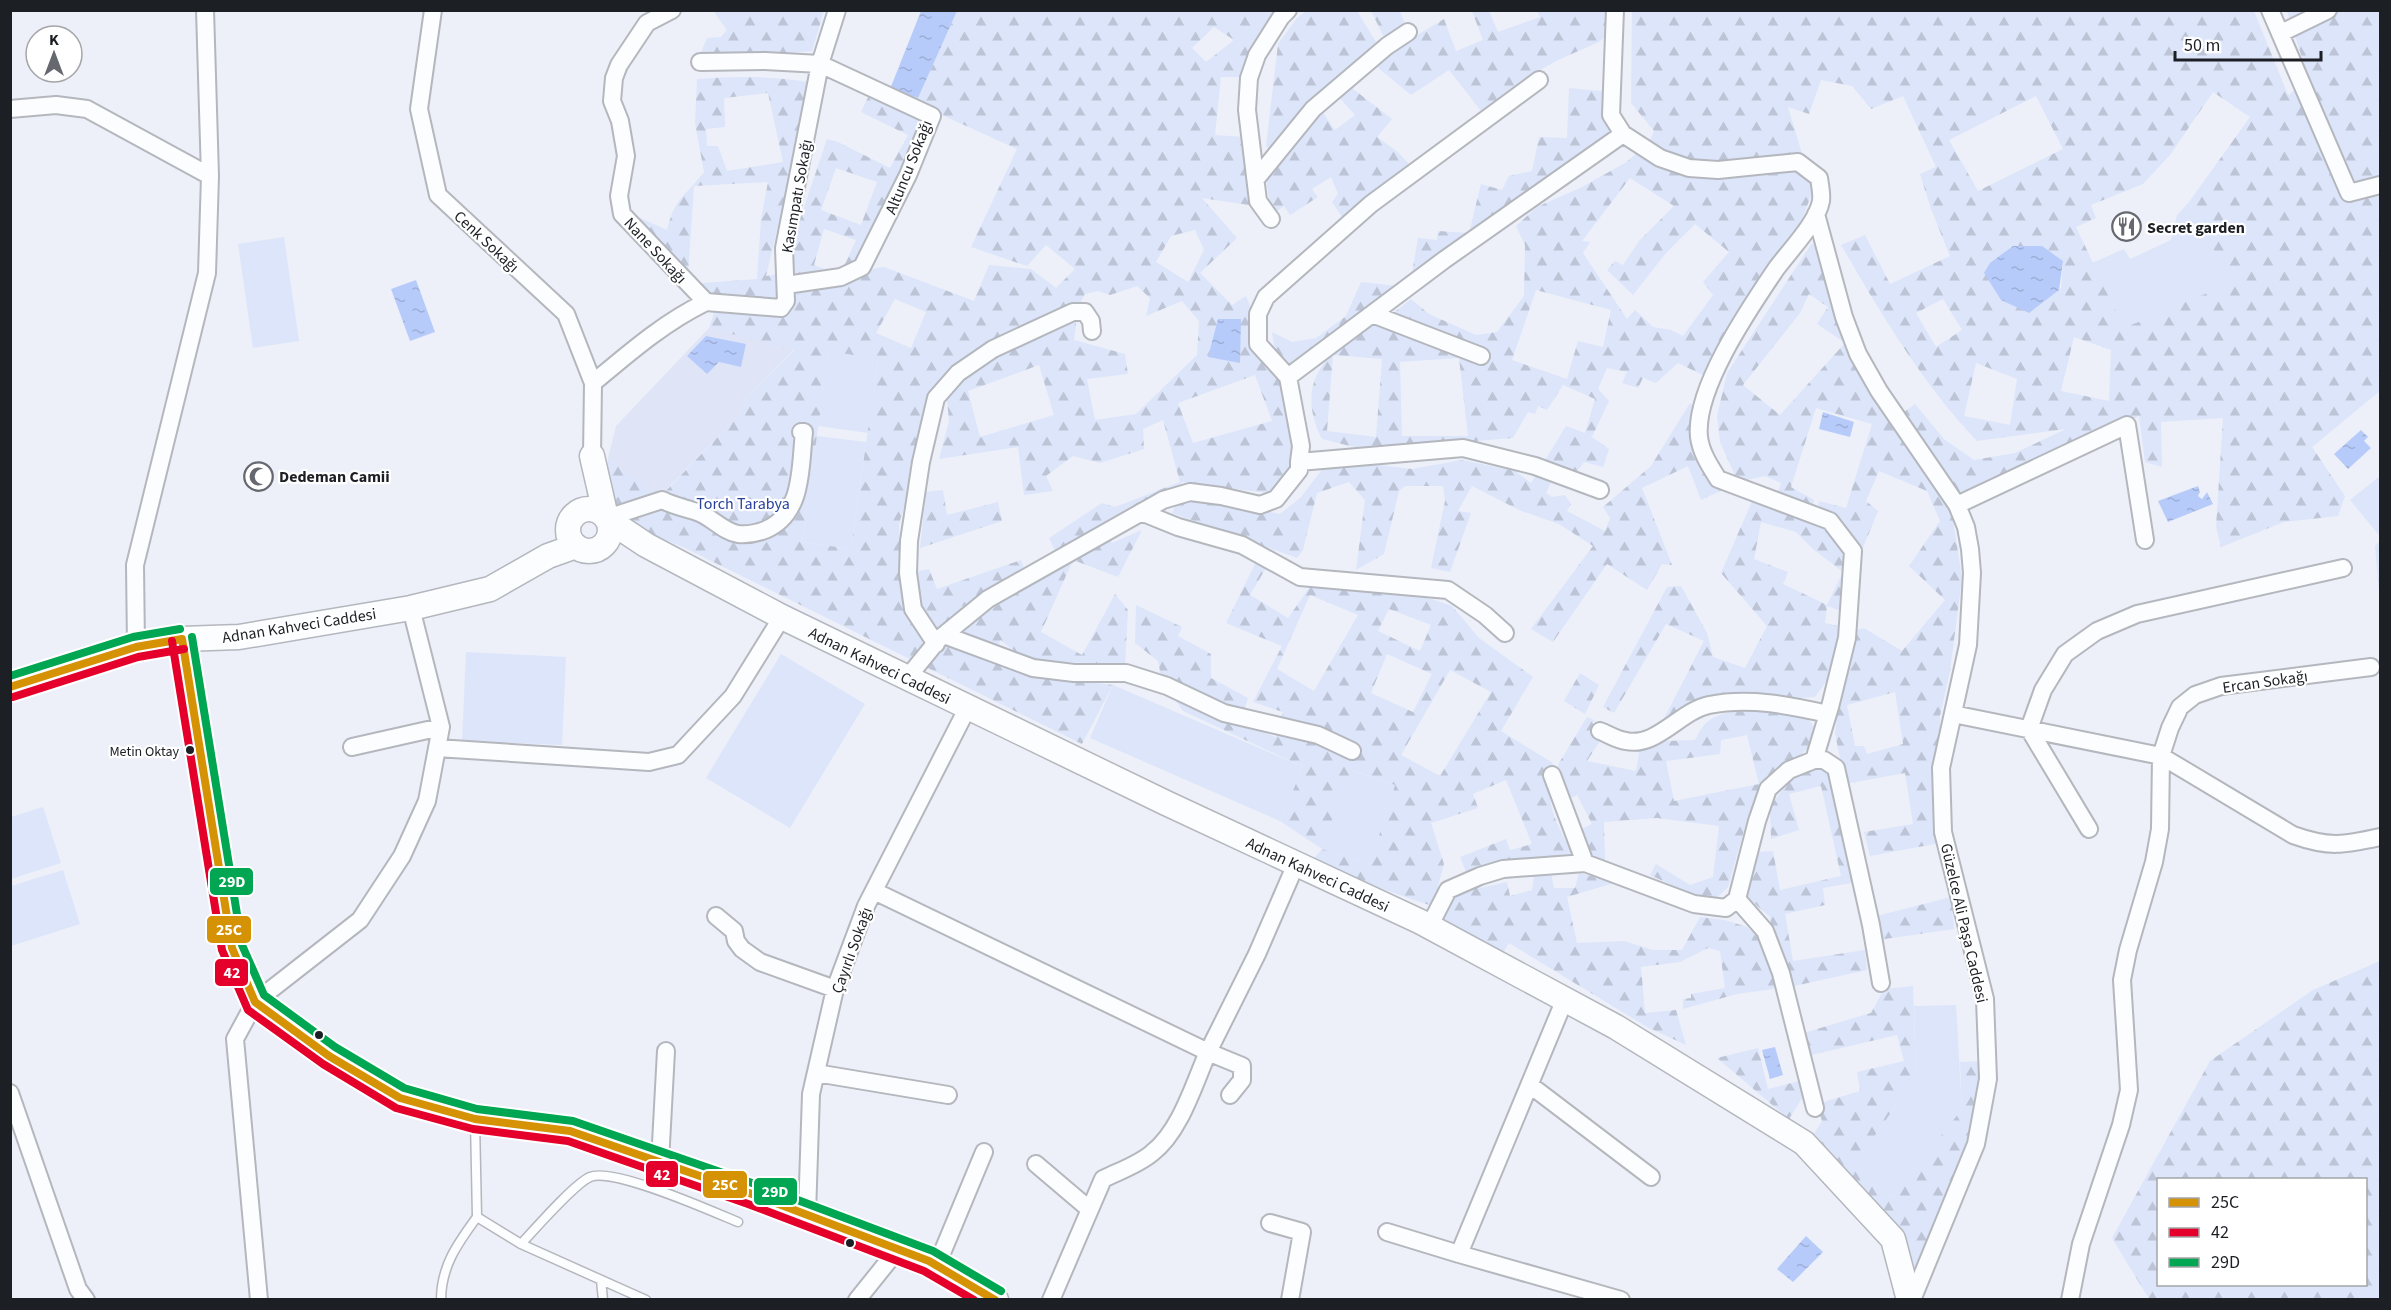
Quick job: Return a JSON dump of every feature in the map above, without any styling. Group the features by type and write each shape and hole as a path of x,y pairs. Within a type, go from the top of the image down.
{"main road":[{"path":"592,456 606,524 598,549 591,551 584,550 574,530 592,456"},
{"path":"574,530 591,508 606,524"},
{"name":"Adnan Kahveci Caddesi","path":"606,524 782,617 1429,927 1616,1027 1804,1143 1893,1239 1911,1299"},
{"name":"Adnan Kahveci Caddesi","path":"10,687 136,647 182,639 239,637 411,608 490,589 548,556 574,530"},
{"path":"182,639 232,948 255,1002 329,1056 400,1098 475,1119 570,1131 807,1214 898,1249 937,1265 996,1299"}],"street":[{"path":"136,647 135,565 207,273 210,176 205,10"},
{"name":"Cenk Sokağı","path":"433,10 419,110 438,195 566,314 593,382 592,456"},
{"name":"Nane Sokağı","path":"672,10 646,23 619,65 614,78 612,101 620,121 626,156 619,196 622,214 706,302"},
{"name":"Kasımpatı Sokağı","path":"706,302 781,308 786,301 784,248 820,64 837,10"},
{"path":"1271,219 1258,201 1247,110 1249,78 1257,55 1288,10"},
{"path":"1615,10 1611,115 1623,134 1660,159 1689,168 1718,170 1798,162 1819,178 1821,199 1816,214 1776,271 1718,363 1700,420 1700,438 1709,465 1718,478 1830,521 1853,551 1847,638 1814,760"},
{"path":"2271,10 2349,193 2380,185"},
{"path":"2281,33 2328,10"},
{"path":"1256,179 1313,108 1387,46 1408,32"},
{"name":"Altuncu Sokağı","path":"700,62 820,64 932,116 908,175 862,267 841,277 786,285"},
{"path":"907,678 940,639 988,599 1162,500 1190,492 1260,505 1276,499 1299,470 1301,446 1288,377 1258,344 1258,314 1266,297 1371,204 1479,121 1539,80"},
{"path":"10,109 56,105 87,109 210,176"},
{"path":"1288,377 1444,260 1623,134"},
{"name":"Güzelce Ali Paşa Caddesi","path":"1816,214 1844,317 1858,354 1879,391 1957,505 1966,527 1972,573 1968,645 1941,768 1943,832 1985,999 1988,1079 1976,1144 1911,1299"},
{"path":"593,382 654,332 681,314 706,302"},
{"path":"1092,331 1091,321 1085,312 1073,312 993,349 958,373 936,398 921,462 909,541 908,573 914,609 940,639 1033,668 1074,673 1126,673 1167,686 1224,713 1318,735 1352,751"},
{"path":"1372,314 1481,356"},
{"path":"1957,505 2127,425 2145,540"},
{"path":"606,524 662,500 677,508 699,512 716,525 738,534 754,534 774,526 790,510 796,499 804,432 801,432"},
{"path":"1299,462 1463,448 1535,466 1600,489"},
{"path":"1141,512 1178,527 1242,545 1300,577 1448,590 1485,615 1505,633"},
{"path":"2089,829 2030,729 2043,690 2065,654 2097,631 2137,614 2343,568"},
{"path":"259,1299 235,1040 255,1002 360,921 402,856 427,801 441,727 411,608"},
{"path":"437,748 649,762 678,755 733,696 782,617"},
{"name":"Ercan Sokağı","path":"2070,1299 2081,1244 2121,1125 2129,1090 2122,980 2154,862 2160,829 2161,756 2180,707 2195,694 2221,686 2371,668"},
{"path":"1600,731 1627,742 1646,740 1705,705 1730,701 1781,704 1828,714"},
{"name":"Çayırlı Sokağı","path":"807,1214 811,1094 835,989 874,891 968,707"},
{"path":"1953,714 2161,756 2293,835 2315,843 2341,845 2380,837"},
{"path":"352,747 441,727"},
{"path":"1429,927 1448,890 1480,876 1503,869 1585,863 1609,870 1694,904 1726,908 1737,899 1757,820 1768,789 1789,770 1814,760 1824,760 1836,768 1871,925 1881,983"},
{"path":"1552,775 1585,863"},
{"path":"1051,1299 1103,1179 1144,1159 1166,1141 1179,1118 1208,1052 1257,954 1296,864"},
{"path":"874,891 1208,1052 1242,1066 1242,1080 1230,1095"},
{"path":"1737,899 1765,931 1781,973 1815,1108"},
{"path":"716,916 734,931 736,941 742,949 760,962 835,989"},
{"path":"1459,1254 1565,999"},
{"path":"660,1162 666,1051"},
{"path":"816,1073 948,1095"},
{"path":"1530,1085 1651,1177"},
{"path":"12,1099 78,1289 86,1299"},
{"path":"937,1265 984,1152"},
{"path":"1036,1164 1089,1209"},
{"path":"1270,1222 1302,1232 1290,1299"},
{"path":"1386,1232 1621,1299"},
{"path":"857,1299 898,1249"}],"lane":[{"path":"441,1299 441,1285 452,1251 477,1217 475,1119"},
{"path":"521,1244 580,1183 599,1174 621,1178 738,1222"},
{"path":"477,1217 521,1244 646,1299"},
{"path":"601,1280 603,1299"}],"shaded area":[{"name":"Torch Tarabya","path":"709,328 794,349 738,407 741,413 659,497 608,458 616,426"}],"green space":[{"path":"718,10 824,11 812,51 697,62 707,38 721,37 727,30 714,12"},
{"path":"957,11 1275,11 1259,41 1248,77 1221,77 1215,135 1245,137 1249,205 1202,198 1237,238 1200,273 1232,305 1246,296 1306,442 1276,494 1181,482 1184,488 1105,528 1112,543 1142,530 1118,577 1073,560 1041,632 1082,655 1115,594 1128,610 1125,665 1027,660 1000,640 997,658 1033,676 1113,685 1082,744 685,548 628,524 606,488 608,458 660,497 741,413 738,407 794,350 709,328 715,310 702,283 757,279 761,219 768,182 694,186 688,276 627,212 667,230 677,204 704,172 695,123 697,79 753,77 809,82 791,172 766,276 782,273 827,139 838,142 890,168 908,135 861,112 872,89 916,102","holes":["1214,27 1234,40 1206,62 1192,48","768,93 783,162 727,171 718,146 707,146 706,129 725,127 724,98","931,110 1017,149 971,247 1027,266 1046,245 1075,269 1056,288 1031,269 989,265 974,301 884,267 867,270","836,168 877,182 861,225 821,210","824,229 856,240 840,275 814,265","1195,230 1204,250 1188,282 1156,262 1171,236","1137,286 1150,298 1146,316 1182,301 1199,321 1197,355 1136,414 1095,420 1087,379 1128,374 1125,354 1074,340 1078,311 1085,294 1098,291 1110,295","895,299 926,312 911,348 876,333","829,351 878,359 851,549 802,542","1039,365 1054,415 980,437 968,391","1255,375 1272,421 1193,443 1178,403","946,389 949,421 939,459 1018,447 1024,495 1053,491 1046,476 1073,456 1100,463 1144,449 1143,429 1163,420 1180,482 1115,507 1102,503 1049,538 1061,563 975,620 960,608 1024,569 1021,560 937,589 929,569 913,572 914,602 902,591 899,524 920,452"]},
{"path":"1306,11 1357,11 1376,42 1321,95 1272,152 1266,146 1278,44 1297,18"},
{"path":"1371,11 1400,11 1406,27 1386,41"},
{"path":"1472,11 1489,11 1498,32 1540,17 1537,11 1619,11 1611,32 1599,42 1558,60 1519,82 1481,111 1449,70 1411,95 1376,66 1409,40 1444,19 1456,51 1483,40"},
{"path":"1632,11 2254,11 2288,95 2309,80 2287,11 2380,11 2380,391 2312,447 2345,496 2338,516 2284,522 2221,547 2216,527 2223,418 2161,422 2162,467 2145,462 2139,416 1959,515 1953,520 1962,578 1950,671 1940,716 1940,748 1933,814 1940,843 1870,856 1864,832 1913,824 1905,773 1845,784 1835,733 1848,633 1864,628 1902,651 1945,600 1909,566 1940,521 1927,491 1879,471 1866,501 1878,511 1862,550 1844,523 1818,511 1819,501 1846,508 1872,424 1816,408 1791,487 1814,500 1812,508 1777,495 1781,483 1765,476 1738,482 1720,442 1717,416 1727,373 1812,243 1817,248 1846,343 1890,422 1915,404 1944,439 1974,460 2015,453 2066,429 1977,441 1920,372 1841,245 1865,235 1890,284 1950,256 1920,174 1936,167 1903,96 1871,109 1852,86 1821,80 1809,114 1788,107 1813,190 1795,239 1707,377 1678,363 1656,383 1643,378 1638,388 1622,383 1627,372 1607,368 1598,389 1609,401 1592,437 1609,449 1603,467 1584,462 1570,481 1551,482 1546,493 1552,497 1565,495 1571,504 1567,511 1605,531 1610,518 1603,507 1651,466 1690,403 1699,412 1700,430 1725,489 1701,500 1688,466 1642,488 1672,565 1662,564 1647,590 1607,564 1553,642 1531,629 1593,546 1559,524 1519,510 1472,486 1458,511 1471,513 1450,572 1431,568 1445,501 1443,486 1405,486 1399,491 1384,554 1356,570 1365,500 1349,482 1317,493 1303,550 1297,558 1172,513 1176,504 1203,499 1280,514 1301,497 1327,463 1338,460 1412,469 1462,460 1515,471 1531,483 1566,426 1585,433 1595,399 1563,385 1547,410 1538,406 1535,414 1528,412 1513,438 1476,441 1432,454 1366,450 1322,439 1314,418 1311,400 1313,384 1330,357 1343,345 1386,319 1411,299 1429,314 1476,335 1497,332 1524,296 1525,245 1516,226 1537,207 1582,187 1625,163 1649,143 1654,131 1631,103","holes":["2213,92 2250,117 2189,202 2231,283 2124,328 2076,227 2096,218 2091,205 2143,184 2170,155","2036,96 2063,149 1978,191 1949,140","1630,178 1674,206 1639,241 1623,265 1615,261 1607,270 1633,295 1666,253 1695,224 1729,252 1703,282 1713,295 1683,336 1671,330 1653,327 1635,310 1627,319 1583,253 1590,242 1582,241","2063,261 2061,288 2029,313","1536,290 1611,310 1603,347 1578,341 1567,379 1512,360","1809,294 1828,307 1817,324 1845,343 1780,415 1743,385 1800,313","1943,299 1962,330 1936,347 1916,313","2074,337 2111,350 2109,401 2061,391","1333,355 1382,359 1376,437 1327,431","1459,358 1468,436 1402,436 1400,362","1976,363 2017,379 2010,425 1964,416","1895,692 1903,744 1867,754 1864,746 1855,746 1847,705"]},
{"path":"1348,85 1392,119 1377,137 1398,152 1410,165 1381,194 1345,221 1332,202 1338,194 1331,177 1312,189 1318,197 1290,215 1284,206 1271,215 1266,178 1319,107 1335,130 1355,115 1338,96"},
{"path":"1569,88 1609,92 1619,136 1292,370 1275,351 1272,332 1292,342 1316,338 1346,316 1361,282 1397,286 1412,273 1418,238 1437,240 1438,231 1469,233 1481,184 1502,190 1509,176 1532,171 1539,137 1567,138"},
{"path":"2189,202 2232,283 2124,328 2092,263 2124,249 2130,259 2171,240 2177,215"},
{"path":"284,237 299,341 253,348 238,244"},
{"path":"829,351 878,358 868,433 818,426"},
{"path":"817,436 866,442 851,549 802,542"},
{"path":"2380,476 2380,532 2378,534 2350,500"},
{"path":"943,490 947,515 998,502 1002,521 920,548 926,492"},
{"path":"1752,501 1826,525 1846,550 1847,613 1827,606 1825,623 1843,627 1835,669 1815,697 1725,703 1657,732 1704,641 1666,624 1614,713 1603,707 1667,587 1681,586 1707,633 1713,657 1745,668 1767,626 1721,573","holes":["1761,522 1796,532 1813,549 1843,572 1827,605 1783,584 1788,572 1754,559"]},
{"path":"2380,541 2380,603 2375,546"},
{"path":"1256,562 1266,568 1250,595 1288,618 1310,587 1411,586 1429,598 1452,606 1479,638 1533,677 1501,731 1553,763 1550,790 1552,810 1572,853 1481,870 1480,888 1507,882 1510,896 1532,890 1534,875 1551,873 1554,888 1575,888 1579,873 1617,882 1567,897 1577,943 1624,941 1653,950 1682,950 1700,917 1725,920 1747,927 1774,953 1770,917 1741,892 1758,852 1773,851 1780,890 1841,876 1821,786 1789,794 1799,830 1771,839 1770,807 1788,782 1802,770 1828,769 1833,779 1852,883 1823,888 1825,905 1785,914 1793,961 1865,950 1867,970 1794,986 1737,994 1683,1009 1683,999 1691,998 1691,994 1725,988 1720,951 1708,948 1680,962 1641,967 1645,1013 1676,1010 1686,1045 1647,1027 1509,943 1499,959 1467,944 1432,906 1309,864 1322,849 1280,821 1303,767 1183,711 1162,681 1158,661 1135,643 1136,605 1182,627 1178,636 1211,654 1211,678 1248,698 1243,714 1246,726 1276,737 1283,712 1253,702 1282,646 1226,623","holes":["1310,595 1358,615 1314,691 1277,669","1389,609 1431,625 1420,651 1378,631","1387,654 1432,674 1413,712 1371,693","1450,670 1491,692 1440,776 1401,755","1351,770 1395,785 1370,864 1322,849","1506,780 1532,844 1510,850 1506,839 1460,857 1467,874 1449,891 1438,886 1444,864 1431,823 1478,808 1473,794"]},
{"path":"466,652 566,657 562,745 462,741"},
{"path":"781,654 865,704 790,828 706,778"},
{"path":"1580,673 1599,685 1585,714 1564,701"},
{"path":"1113,685 1303,767 1280,821 1090,738"},
{"path":"1779,709 1804,714 1815,728 1812,744 1795,760 1773,772 1748,816 1728,887 1711,903 1650,875 1656,864 1690,885 1713,877 1719,826 1657,818 1604,822 1605,860 1596,861 1576,832 1592,824 1577,795 1560,804 1553,789 1559,763 1587,717 1594,720 1591,732 1602,738 1587,761 1636,771 1640,747 1665,741 1695,740 1705,724 1722,714","holes":["1747,735 1759,784 1674,801 1666,761 1720,754 1721,740"]},
{"path":"1350,770 1395,785 1370,864 1322,849"},
{"path":"43,807 61,863 11,879 11,817"},
{"path":"63,870 80,924 11,946 11,886"},
{"path":"1951,897 1954,929 1878,940 1873,917"},
{"path":"2380,961 2380,1299 2149,1299 2112,1238 2210,1061 2313,990"},
{"path":"1913,986 1916,1077 1852,1168 1892,1198 1962,1109 1960,1062 1982,1061 1975,1118 1950,1194 1917,1273 1909,1274 1812,1137 1822,1121 1817,1104 1860,1091 1857,1072 1904,1061 1897,1035 1803,1057 1800,1034 1871,1013 1884,989"},
{"path":"1956,1005 1962,1109 1892,1198 1852,1168 1916,1077 1914,1006"},
{"path":"1758,1048 1768,1089 1799,1081 1804,1095 1789,1119 1717,1058"}],"water":[{"path":"921,11 957,11 918,98 890,89"},
{"path":"2013,246 2042,246 2063,261 2059,290 2029,313 2001,300 1984,273 1990,263"},
{"path":"416,280 435,332 410,341 391,289"},
{"path":"1218,319 1241,319 1240,363 1208,357"},
{"path":"706,336 746,344 741,367 719,362 707,374 687,356"},
{"path":"1823,412 1854,422 1850,437 1819,429"},
{"path":"2361,430 2368,437 2364,441 2371,448 2348,469 2334,454"},
{"path":"2198,486 2200,492 2198,496 2202,499 2207,492 2213,504 2168,522 2158,501"},
{"path":"1775,1047 1783,1075 1770,1079 1762,1050"},
{"path":"1806,1236 1823,1252 1793,1282 1777,1269"}],"transit line":[{"name":"29D","path":"10,676 133,637 180,629"},
{"name":"29D","path":"192,637 242,945 264,995 335,1047 404,1088 477,1109 573,1121 755,1184 933,1251 1001,1291"},
{"name":"25C","path":"182,639 232,948 255,1002 329,1056 400,1098 475,1119 570,1131 752,1194 929,1261 995,1300"},
{"name":"25C","path":"10,687 136,647 182,639"},
{"name":"42","path":"172,641 222,950 248,1010 323,1064 396,1108 473,1129 568,1141 748,1204 924,1271 974,1300"},
{"name":"42","path":"13,697 138,657 184,649"}],"place":[{"name":"Secret garden","path":"2126,227"},
{"name":"Dedeman Camii","path":"258,476"},
{"name":"Metin Oktay","path":"190,750"}]}
